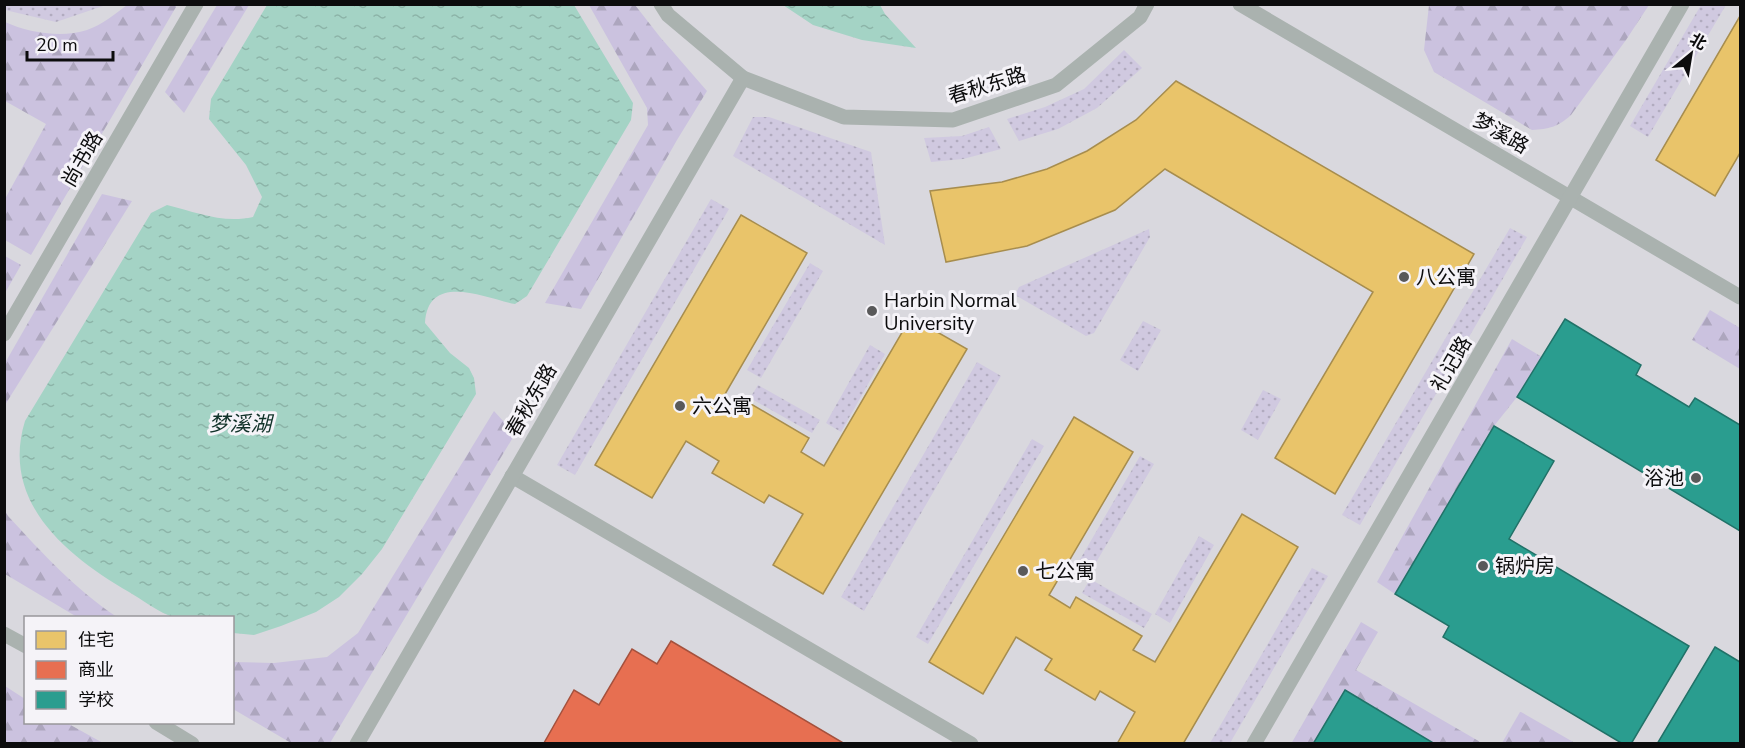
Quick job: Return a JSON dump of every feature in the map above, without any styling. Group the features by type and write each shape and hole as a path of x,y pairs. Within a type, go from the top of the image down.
{"lane":[{"name":"尚书路","path":"4,334 196,4"},
{"name":"春秋东路","path":"661,4 668,15 743,78 844,117 952,120 1056,85 1140,17 1147,4"},
{"name":"梦溪路","path":"1239,4 1740,297"},
{"name":"礼记路","path":"1254,744 1682,4"},
{"name":"春秋东路","path":"357,744 743,78"},
{"path":"512,476 971,744"},
{"path":"4,634 24,645"},
{"path":"158,724 192,744"}],"shaded area":[{"name":"Harbin Normal University","path":"4,5 1740,5 1740,743 5,743"},
{"path":"4,5 106,5 56,22 5,10"},
{"path":"1701,5 1726,5 1648,137 1630,126"},
{"path":"1124,50 1142,68 1097,108 1058,129 1019,141 1007,119 1045,107 1084,89"},
{"path":"753,117 769,117 871,152 885,245 733,156"},
{"path":"989,127 1001,149 963,159 931,162 924,138 962,136"},
{"path":"711,199 729,209 575,475 557,465"},
{"path":"1510,228 1527,237 1360,525 1342,515"},
{"path":"1149,229 1150,237 1094,333 1086,336 1015,295 1019,287"},
{"path":"810,263 823,271 761,378 747,370"},
{"path":"1143,321 1161,330 1138,371 1120,360"},
{"path":"870,345 885,354 841,432 826,423"},
{"path":"977,362 1001,376 864,611 841,597"},
{"path":"758,385 820,420 812,433 750,398"},
{"path":"1263,390 1281,399 1258,440 1241,430"},
{"path":"1032,439 1044,446 928,644 916,637"},
{"path":"1140,456 1154,464 1091,571 1078,563"},
{"path":"1199,536 1214,545 1170,623 1155,614"},
{"path":"1312,568 1328,576 1230,743 1210,743"},
{"path":"1090,579 1152,614 1144,628 1082,593"}],"green space":[{"path":"176,4 176,7 31,255 5,240 5,199 46,124 5,101 5,22 24,29 67,34 98,25 127,5"},
{"path":"1429,4 1649,5 1571,115 1553,127 1532,130 1434,72 1424,50"},
{"path":"217,5 249,5 184,113 165,92"},
{"path":"589,5 635,5 707,91 581,309 545,303 648,125 647,108"},
{"path":"102,194 132,201 5,405 5,363"},
{"path":"5,256 21,265 5,293"},
{"path":"1710,310 1740,328 1740,369 1692,340"},
{"path":"1512,339 1542,357 1517,397 1494,426 1395,594 1377,582"},
{"path":"494,411 515,434 330,743 291,743 234,710 234,662 274,663 327,657 358,633"},
{"path":"4,509 60,570 87,595 116,616 75,616 5,574"},
{"path":"1361,622 1378,632 1356,670 1482,743 1291,744"},
{"path":"5,686 24,698 24,724 69,724 103,743 5,743"},
{"path":"1521,712 1575,743 1502,743"}],"water":[{"name":"梦溪湖","path":"267,5 574,5 633,103 631,120 527,296 515,304 474,294 447,293 436,297 428,307 425,323 450,353 469,368 474,378 476,394 382,549 339,597 316,612 254,635 234,633 234,616 170,616 106,578 62,543 44,523 31,501 22,477 20,450 25,421 151,213 167,205 220,218 253,217 262,197 246,165 209,119 211,99"},
{"path":"783,5 880,5 885,14 916,48 862,40 813,25"}],"building: 住宅":[{"path":"1740,16 1740,153 1715,196 1656,160"},
{"name":"八公寓","path":"1176,81 1474,254 1335,494 1275,458 1373,292 1165,169 1115,210 1027,246 946,262 930,191 1002,182 1047,169 1087,151 1136,120"},
{"name":"六公寓","path":"741,215 807,253 721,401 739,411 746,401 809,438 801,452 824,466 911,317 967,349 823,594 773,565 803,514 769,495 764,503 712,473 719,461 686,441 652,498 595,465"},
{"name":"七公寓","path":"1074,417 1133,452 1049,595 1070,608 1076,597 1142,636 1133,650 1155,662 1242,514 1298,547 1183,744 1117,744 1135,712 1100,691 1095,700 1045,670 1052,659 1016,637 983,694 929,662"}],"building: 商业":[{"path":"671,641 845,744 544,743 574,690 599,705 632,649 657,664"}],"building: 学校":[{"name":"浴池","path":"1565,319 1641,365 1636,375 1689,407 1695,398 1740,425 1740,531 1517,397"},
{"name":"锅炉房","path":"1494,426 1554,461 1509,539 1689,646 1631,744 1623,744 1443,637 1449,626 1395,594"},
{"path":"1715,647 1740,662 1740,744 1657,744"},
{"path":"1345,690 1435,744 1313,744"}],"place":[{"name":"八公寓","path":"1404,277"},
{"name":"Harbin Normal University","path":"872,311"},
{"name":"六公寓","path":"680,406"},
{"name":"浴池","path":"1696,478"},
{"name":"锅炉房","path":"1483,566"},
{"name":"七公寓","path":"1023,571"}]}
